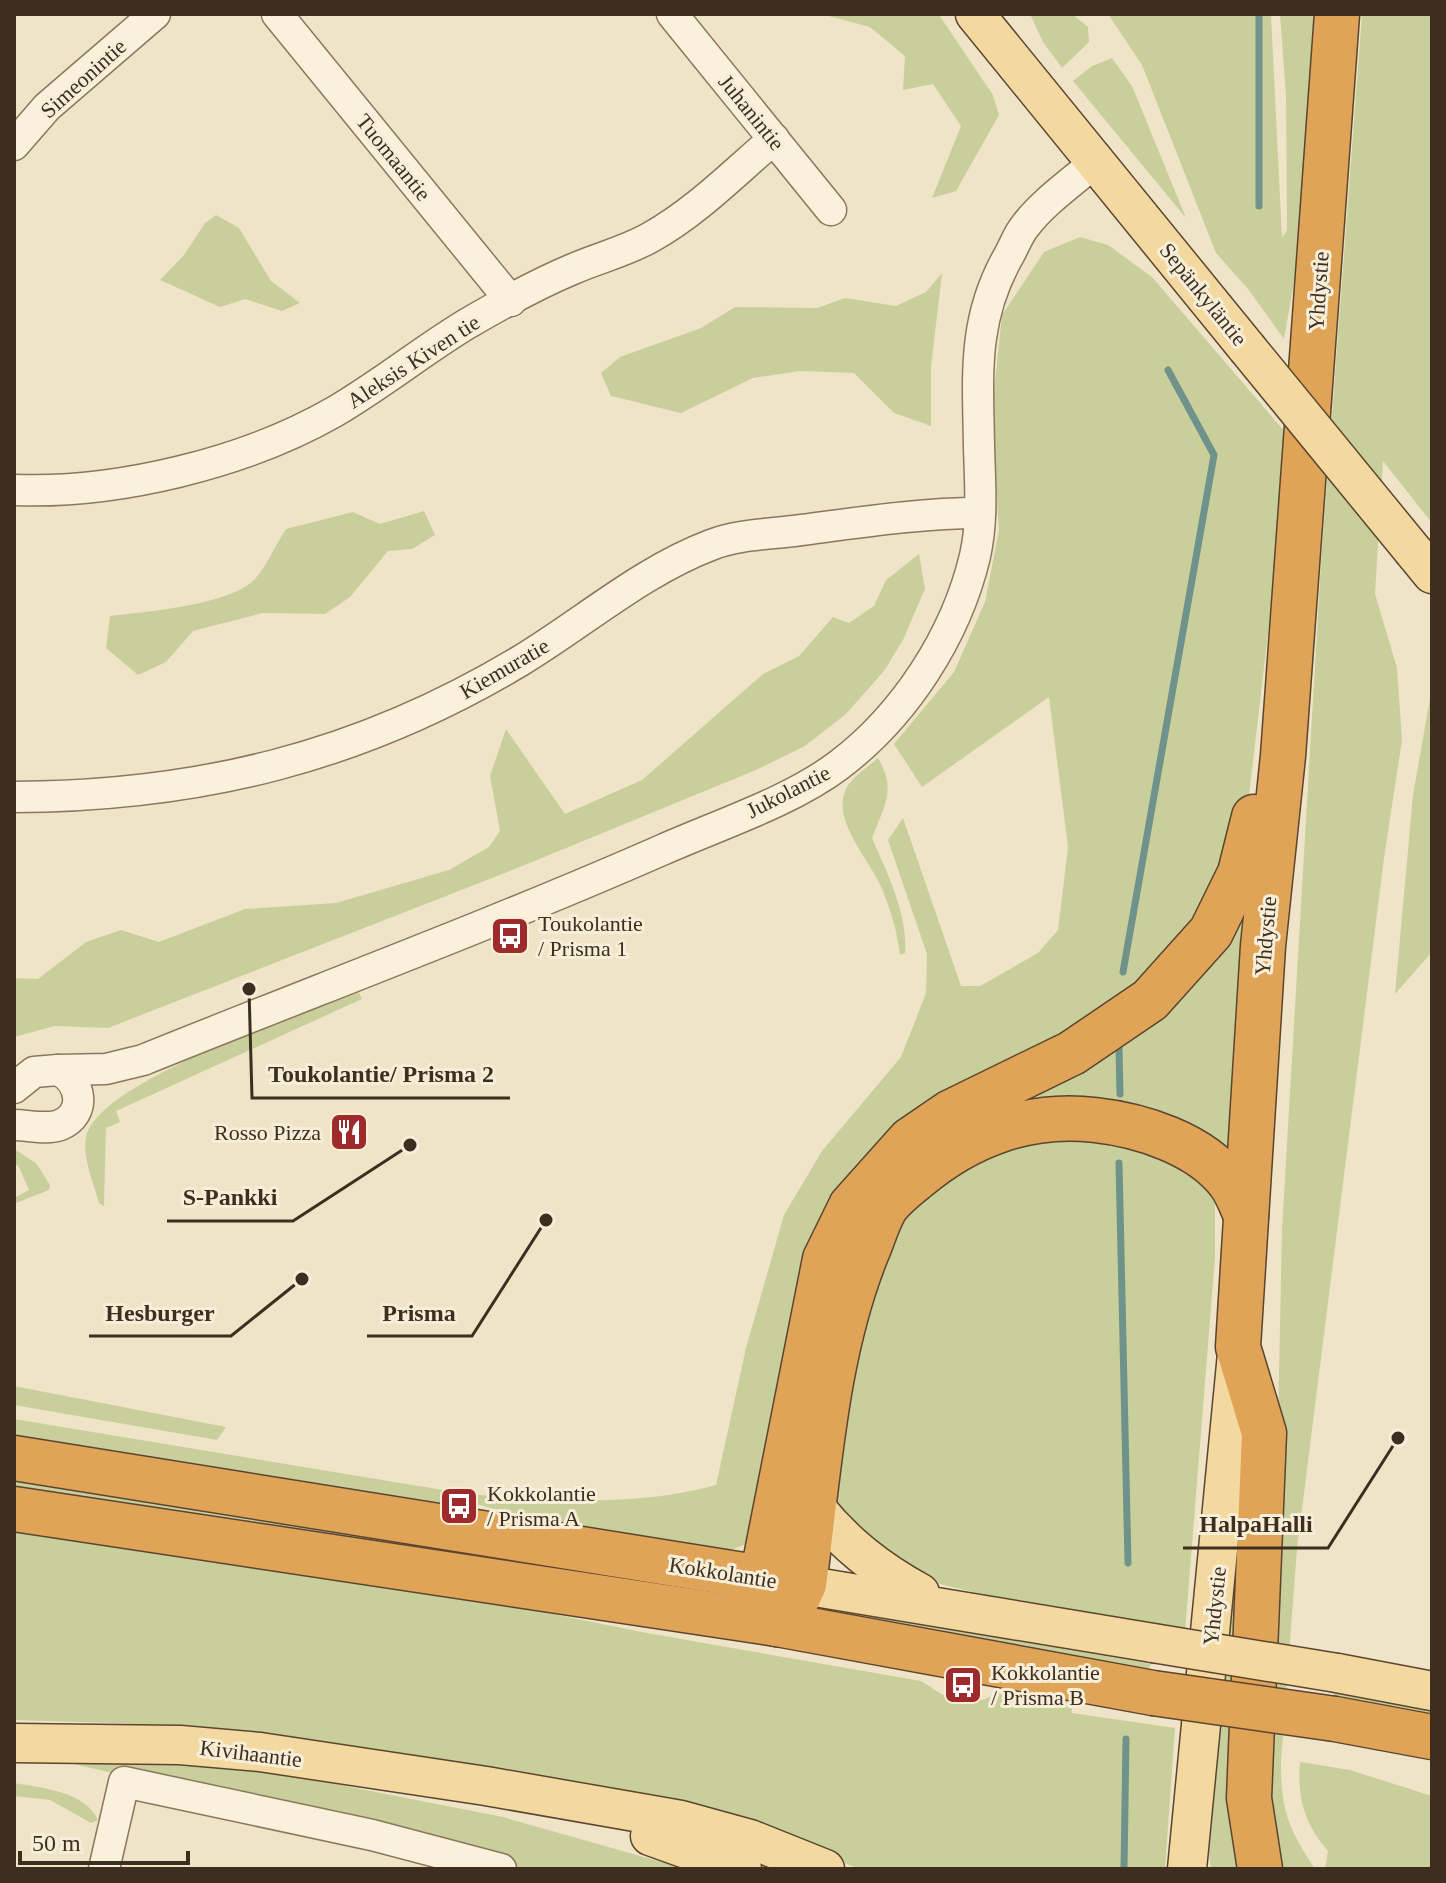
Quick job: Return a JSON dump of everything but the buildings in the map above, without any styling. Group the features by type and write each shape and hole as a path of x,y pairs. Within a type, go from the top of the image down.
{"highway":[{"name":"Yhdystie","path":"1238,1347 1263,946 1283,756 1337,14"},
{"path":"1246,1215 1230,1183 1198,1156 1170,1140 1107,1121 1067,1116 1031,1120 997,1130 936,1162 886,1207 852,1289 837,1349 804,1584 792,1610 777,1624 763,1606 762,1578 825,1259 851,1206 910,1140 951,1112 1072,1053 1113,1028 1174,976 1211,932 1240,873 1259,797 1283,756"},
{"path":"1238,1347 1264,1433 1249,1798 1260,1869"},
{"name":"Kokkolantie","path":"14,1458 762,1578"},
{"name":"Kokkolantie","path":"14,1509 777,1624 1153,1693 1335,1719 1432,1737"}],"main road":[{"name":"Sepänkyläntie","path":"975,14 1423,563"},
{"name":"Yhdystie","path":"1189,1865 1238,1347"},
{"path":"815,1507 840,1538 879,1571 943,1607"},
{"name":"Kokkolantie","path":"762,1578 1432,1691"},
{"name":"Kivihaantie","path":"14,1743 180,1745 260,1752 486,1786 681,1820 745,1859 825,1869"}],"street":[{"name":"Simeonintie","path":"14,145 47,107 155,14"},
{"name":"Tuomaantie","path":"277,14 511,301"},
{"name":"Juhanintie","path":"672,14 831,210"},
{"name":"Aleksis Kiven tie","path":"14,490 42,491 139,479 250,450 331,414 466,325 568,271 650,238 689,211 774,139"},
{"name":"Jukolantie","path":"58,1070 106,1069 143,1060 591,881 818,779 870,738 933,659 963,597 976,553 980,513 978,355 982,318 992,287 1026,225 1096,161"},
{"name":"Kiemuratie","path":"14,797 76,797 193,785 321,754 439,705 520,661 661,569 713,543 918,515 980,513"},
{"name":"Jukolantie","path":"74,1113 143,1060"},
{"path":"42,1069 58,1070 69,1076 77,1087 78,1100 74,1113 59,1125 28,1125 21,1106 21,1082 42,1069"},
{"path":"104,1869 124,1782 372,1835 501,1869"}],"green space":[{"path":"821,14 939,15 993,95 999,115 956,191 932,198 961,126 933,84 903,90 905,56 870,27"},
{"path":"1030,14 1072,14 1088,27 1089,42 1062,68 1043,42"},
{"path":"1108,14 1271,14 1282,238 1287,230 1286,96 1280,14 1318,14 1295,276 1284,339 1248,289 1216,253 1142,65"},
{"path":"1362,14 1432,14 1432,523 1383,461 1375,594 1397,668 1402,740 1384,858 1297,1549 1281,1761 1288,1818 1315,1869 1274,1869 1264,1771 1277,1471 1282,1229 1321,563"},
{"path":"1112,58 1132,86 1186,218 1073,81 1092,66"},
{"path":"216,215 239,228 271,281 300,303 282,311 245,299 220,307 160,280 184,255 205,223"},
{"path":"1080,237 1108,245 1152,277 1291,439 1249,795 1232,858 1211,908 1131,998 907,1126 751,1542 726,1552 619,1542 472,1503 470,1494 563,1500 625,1499 656,1497 716,1485 746,1348 784,1215 822,1151 901,1057 926,993 927,954 888,840 903,818 961,986 980,986 1038,953 1058,930 1068,847 1049,697 922,787 894,744 954,672 985,602 999,530 991,419 1002,315 1044,252"},
{"path":"942,273 931,367 931,426 894,413 854,373 799,371 753,378 681,413 611,396 601,373 620,357 701,328 735,307 817,308 845,298 896,306 926,292"},
{"path":"424,511 435,535 412,549 388,551 350,597 325,614 263,613 193,631 166,662 138,675 106,648 110,616 206,602 241,589 258,576 286,529 353,512 380,524"},
{"path":"919,554 925,589 903,640 884,671 846,714 805,746 756,770 515,869 108,1028 55,1026 14,1037 14,978 38,979 86,942 121,930 159,942 245,909 336,903 449,870 489,847 500,831 490,776 506,729 565,814 642,780 763,674 799,656 833,617 849,623 874,606 886,580"},
{"path":"1432,687 1432,952 1395,994 1413,795"},
{"path":"878,758 888,789 872,838 900,909 905,953 900,955 885,897 849,831 843,806 849,783"},
{"path":"1260,862 1232,1164 1086,1102 855,1227 1044,1082"},
{"path":"359,992 362,999 116,1111 120,1122 106,1128 104,1206 99,1203 87,1162 86,1137 99,1115 126,1093 206,1051"},
{"path":"1094,1132 1185,1169 1215,1197 1215,1258 1185,1632 1014,1602 907,1576 844,1523 830,1483 856,1316 902,1209 991,1145"},
{"path":"14,1149 36,1163 50,1185 49,1190 16,1203 14,1198 29,1190 18,1165 14,1166"},
{"path":"14,1386 226,1427 217,1440 14,1405"},
{"path":"1247,1413 1248,1869 1211,1869 1209,1853"},
{"path":"14,1419 449,1491 448,1505 400,1497 380,1502 217,1477 14,1435"},
{"path":"14,1473 516,1554 522,1564 14,1492"},
{"path":"14,1522 453,1594 647,1633 921,1681 943,1695 982,1700 1001,1693 1071,1691 1072,1713 1175,1728 1165,1869 861,1869 661,1801 174,1725 14,1720"},
{"path":"843,1611 1151,1664 1147,1675 841,1625"},
{"path":"1334,1690 1432,1706 1432,1722 1332,1706"},
{"path":"85,1752 254,1768 503,1817 686,1869 519,1869 57,1760"},
{"path":"1300,1762 1350,1770 1432,1796 1432,1869 1325,1869 1328,1851 1313,1830 1301,1799"},
{"path":"14,1783 62,1792 92,1810 98,1820 91,1823 50,1800 14,1796"}],"waterway":[{"path":"1259,14 1259,206"},
{"path":"1123,972 1214,455 1168,370"},
{"path":"1119,1048 1120,1094"},
{"path":"1119,1163 1128,1563"},
{"path":"1124,1869 1126,1739"}],"place":[{"name":"Toukolantie / Prisma 1","path":"510,936"},
{"name":"Toukolantie/ Prisma 2","path":"249,989"},
{"name":"Rosso Pizza","path":"349,1132"},
{"name":"S-Pankki","path":"410,1145"},
{"name":"Prisma","path":"546,1220"},
{"name":"Hesburger","path":"302,1279"},
{"name":"HalpaHalli","path":"1398,1438"},
{"name":"Kokkolantie / Prisma A","path":"459,1506"},
{"name":"Kokkolantie / Prisma B","path":"963,1685"}]}
